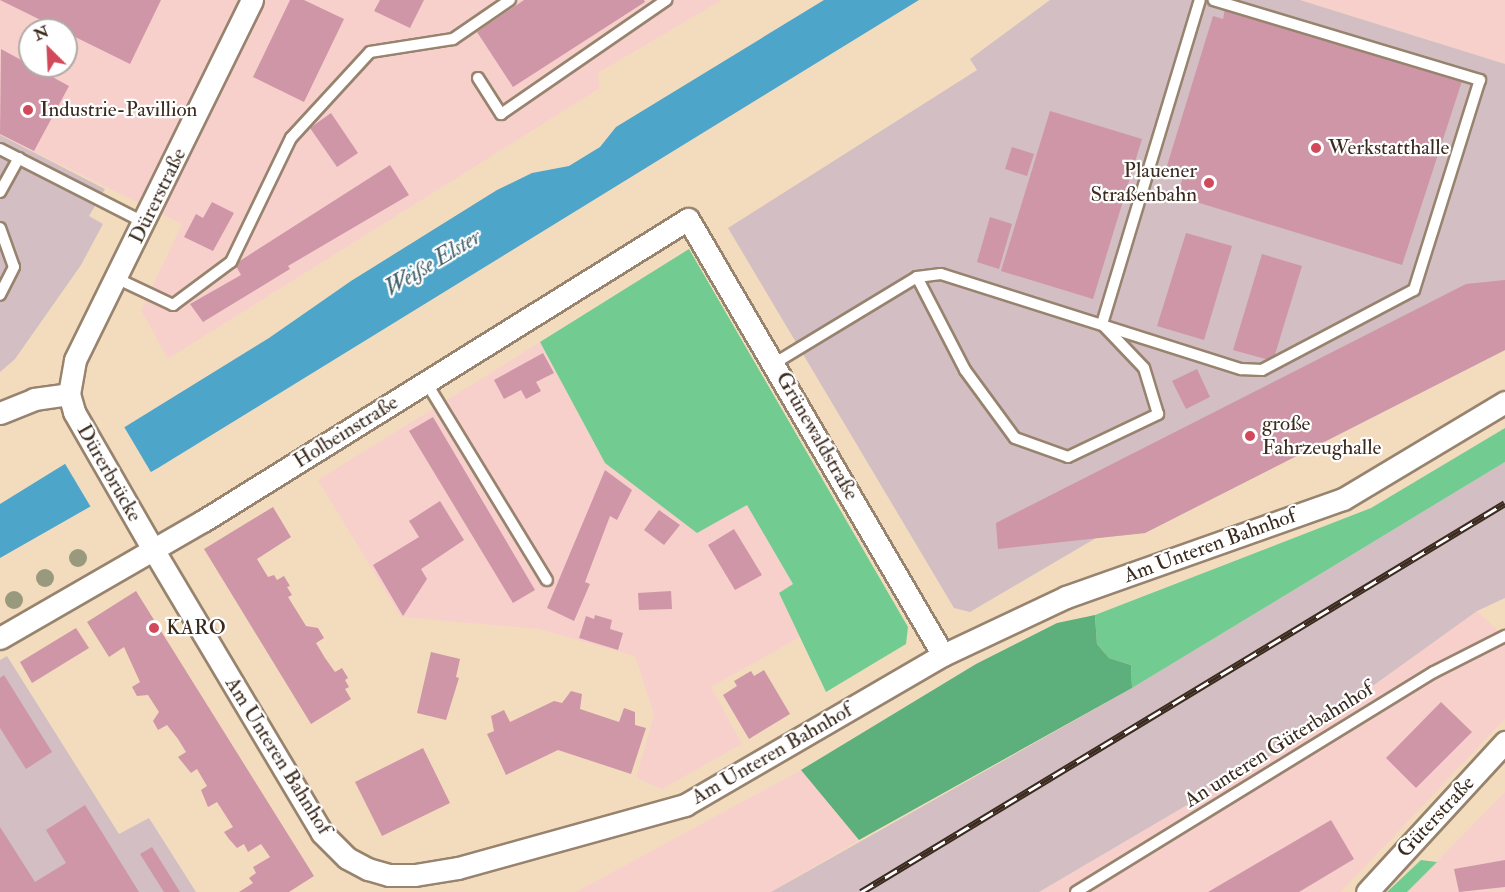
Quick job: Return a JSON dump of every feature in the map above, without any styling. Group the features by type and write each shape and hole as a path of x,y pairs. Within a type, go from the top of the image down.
{"street":[{"name":"Dürerstraße","path":"72,403 75,360 118,279 252,0"},
{"name":"Grünewaldstraße","path":"688,219 775,363 943,655"},
{"name":"Holbeinstraße","path":"0,638 154,551 688,219"},
{"path":"0,413 34,399 72,403"},
{"name":"Am Unteren Bahnhof","path":"154,551 322,833 347,858 389,875 458,868 686,805 943,655 1066,597 1343,499 1505,402"},
{"name":"Dürerbrücke","path":"72,403 154,551"},
{"name":"Güterstraße","path":"1367,892 1505,742"}],"lane":[{"path":"118,279 173,305 231,262 291,138 370,52 453,39 510,0"},
{"path":"478,78 501,114 666,0"},
{"path":"1102,324 1200,0"},
{"path":"775,363 917,277 941,274 1240,369 1262,370 1414,290 1480,80 1214,0"},
{"path":"0,148 145,223"},
{"path":"0,192 19,158"},
{"path":"0,228 14,267 0,295"},
{"path":"917,277 965,370 1015,438 1068,457 1158,414 1144,368 1102,324"},
{"path":"426,382 547,580"},
{"name":"An unteren Güterbahnhof","path":"1076,892 1434,672 1505,636"}],"shaded area":[{"path":"0,0 722,0 598,73 600,88 168,359 141,310 182,224 0,135"},
{"path":"1050,0 1300,0 1505,64 1505,350 1145,533 1096,538 970,612 954,608 728,228 977,70 970,59"},
{"path":"1300,0 1505,0 1505,64 1317,5"},
{"path":"0,135 105,189 89,216 103,224 81,265 15,359 0,372"},
{"path":"540,342 605,463 637,484 747,504 793,584 779,594 800,637 711,687 742,744 662,789 636,778 654,715 635,656 538,629 401,617 318,480"},
{"path":"1505,462 1505,598 1477,611 1296,741 1039,892 771,892 1132,688"},
{"path":"1477,611 1505,637 1505,719 1341,892 1039,892 1296,741"},
{"path":"7,656 119,834 149,818 196,892 0,892 0,660"},
{"path":"801,770 859,840 771,892 576,892"},
{"path":"1505,792 1505,892 1407,892"}],"green space":[{"path":"689,249 908,627 906,644 826,692 779,593 793,584 747,505 697,533 605,463 540,342"},
{"path":"1505,428 1505,462 1132,688 1131,665 1109,658 1097,644 1095,615 1371,508"},
{"path":"1095,615 1097,644 1109,658 1131,665 1132,688 859,840 801,770 976,664 1057,623"},
{"path":"1421,860 1437,862 1407,892 1387,892"}],"water":[{"name":"Weiße Elster","path":"824,0 919,0 158,468 0,558 0,504 269,338 351,281 497,190 532,173 569,166 600,147 616,127"}],"pier":[{"path":"123,425 152,474 92,509 64,462"}],"building":[{"path":"0,0 161,0 130,64 78,38 78,18 37,18"},
{"path":"290,0 304,0 344,19 304,102 253,77"},
{"path":"380,0 424,0 410,28 374,11"},
{"path":"524,0 644,0 645,2 513,87 477,32"},
{"name":"Werkstatthalle","path":"1225,9 1462,81 1402,265 1177,196 1184,174 1166,169 1213,16 1223,19"},
{"name":"Industrie-Pavillion","path":"1,49 18,58 18,78 54,78 69,86 34,151 0,134"},
{"path":"1050,111 1142,139 1093,299 1001,271"},
{"path":"331,113 358,153 337,167 310,128"},
{"path":"1012,147 1034,154 1027,176 1005,169"},
{"path":"390,165 409,195 288,266 290,269 203,322 190,304 241,275 235,264"},
{"path":"212,202 234,213 213,251 184,237 196,214 203,218"},
{"path":"990,217 1012,224 999,269 977,262"},
{"path":"1186,233 1232,246 1204,340 1157,326"},
{"path":"1262,254 1302,266 1273,361 1233,350"},
{"name":"große Fahrzeughalle","path":"1505,280 1505,350 1145,533 998,549 996,523 1466,284"},
{"path":"543,353 554,373 536,382 541,391 526,399 521,390 504,399 494,380"},
{"path":"1197,369 1210,397 1186,409 1172,381"},
{"path":"433,417 535,590 513,603 409,431"},
{"path":"605,470 632,490 617,520 610,516 585,582 590,584 574,621 547,608"},
{"path":"440,501 464,540 421,569 427,579 403,616 373,565 419,537 409,521"},
{"path":"273,507 291,537 257,559 268,577 274,575 277,580 284,576 292,595 288,597 306,626 318,628 324,638 316,643 325,658 335,672 342,668 348,678 345,680 349,687 345,689 351,699 311,724 204,549"},
{"path":"659,510 680,525 664,545 644,530"},
{"path":"734,529 762,575 735,590 708,545"},
{"path":"136,591 314,876 289,892 239,892 253,883 249,878 256,873 253,867 270,857 261,844 248,852 244,844 237,848 229,839 224,832 233,827 217,802 208,807 201,790 207,786 197,769 191,773 178,757 186,752 178,739 167,725 158,730 153,721 159,712 148,695 137,696 132,687 140,682 124,647 109,657 87,622"},
{"path":"671,591 672,609 639,610 638,593"},
{"path":"595,615 612,620 610,629 623,633 618,650 579,638 586,616 594,619"},
{"path":"76,628 89,648 32,683 20,662"},
{"path":"431,652 460,659 456,677 459,678 446,720 417,713"},
{"path":"764,670 790,714 749,739 723,695 737,686 734,681 751,671 754,676"},
{"path":"4,675 52,752 26,769 0,728 0,678"},
{"path":"571,691 582,694 580,709 619,722 624,708 635,712 635,725 646,728 631,774 558,750 506,775 487,734 494,731 491,716 504,710 510,722 554,701 562,703"},
{"path":"1441,702 1472,732 1416,788 1386,758"},
{"path":"423,748 450,803 382,836 355,782"},
{"path":"85,805 139,892 0,892 0,827 35,882 66,863 46,830"},
{"path":"1331,820 1354,859 1299,892 1208,892"},
{"path":"152,847 180,892 164,892 140,854"},
{"path":"1505,860 1505,887 1459,892 1454,869"}],"railway":[{"path":"861,892 1505,503"}],"place":[{"name":"Industrie-Pavillion","path":"28,110"},
{"name":"Werkstatthalle","path":"1316,148"},
{"name":"Plauener Straßenbahn","path":"1209,183"},
{"name":"große Fahrzeughalle","path":"1250,436"},
{"name":"KARO","path":"154,628"}]}
